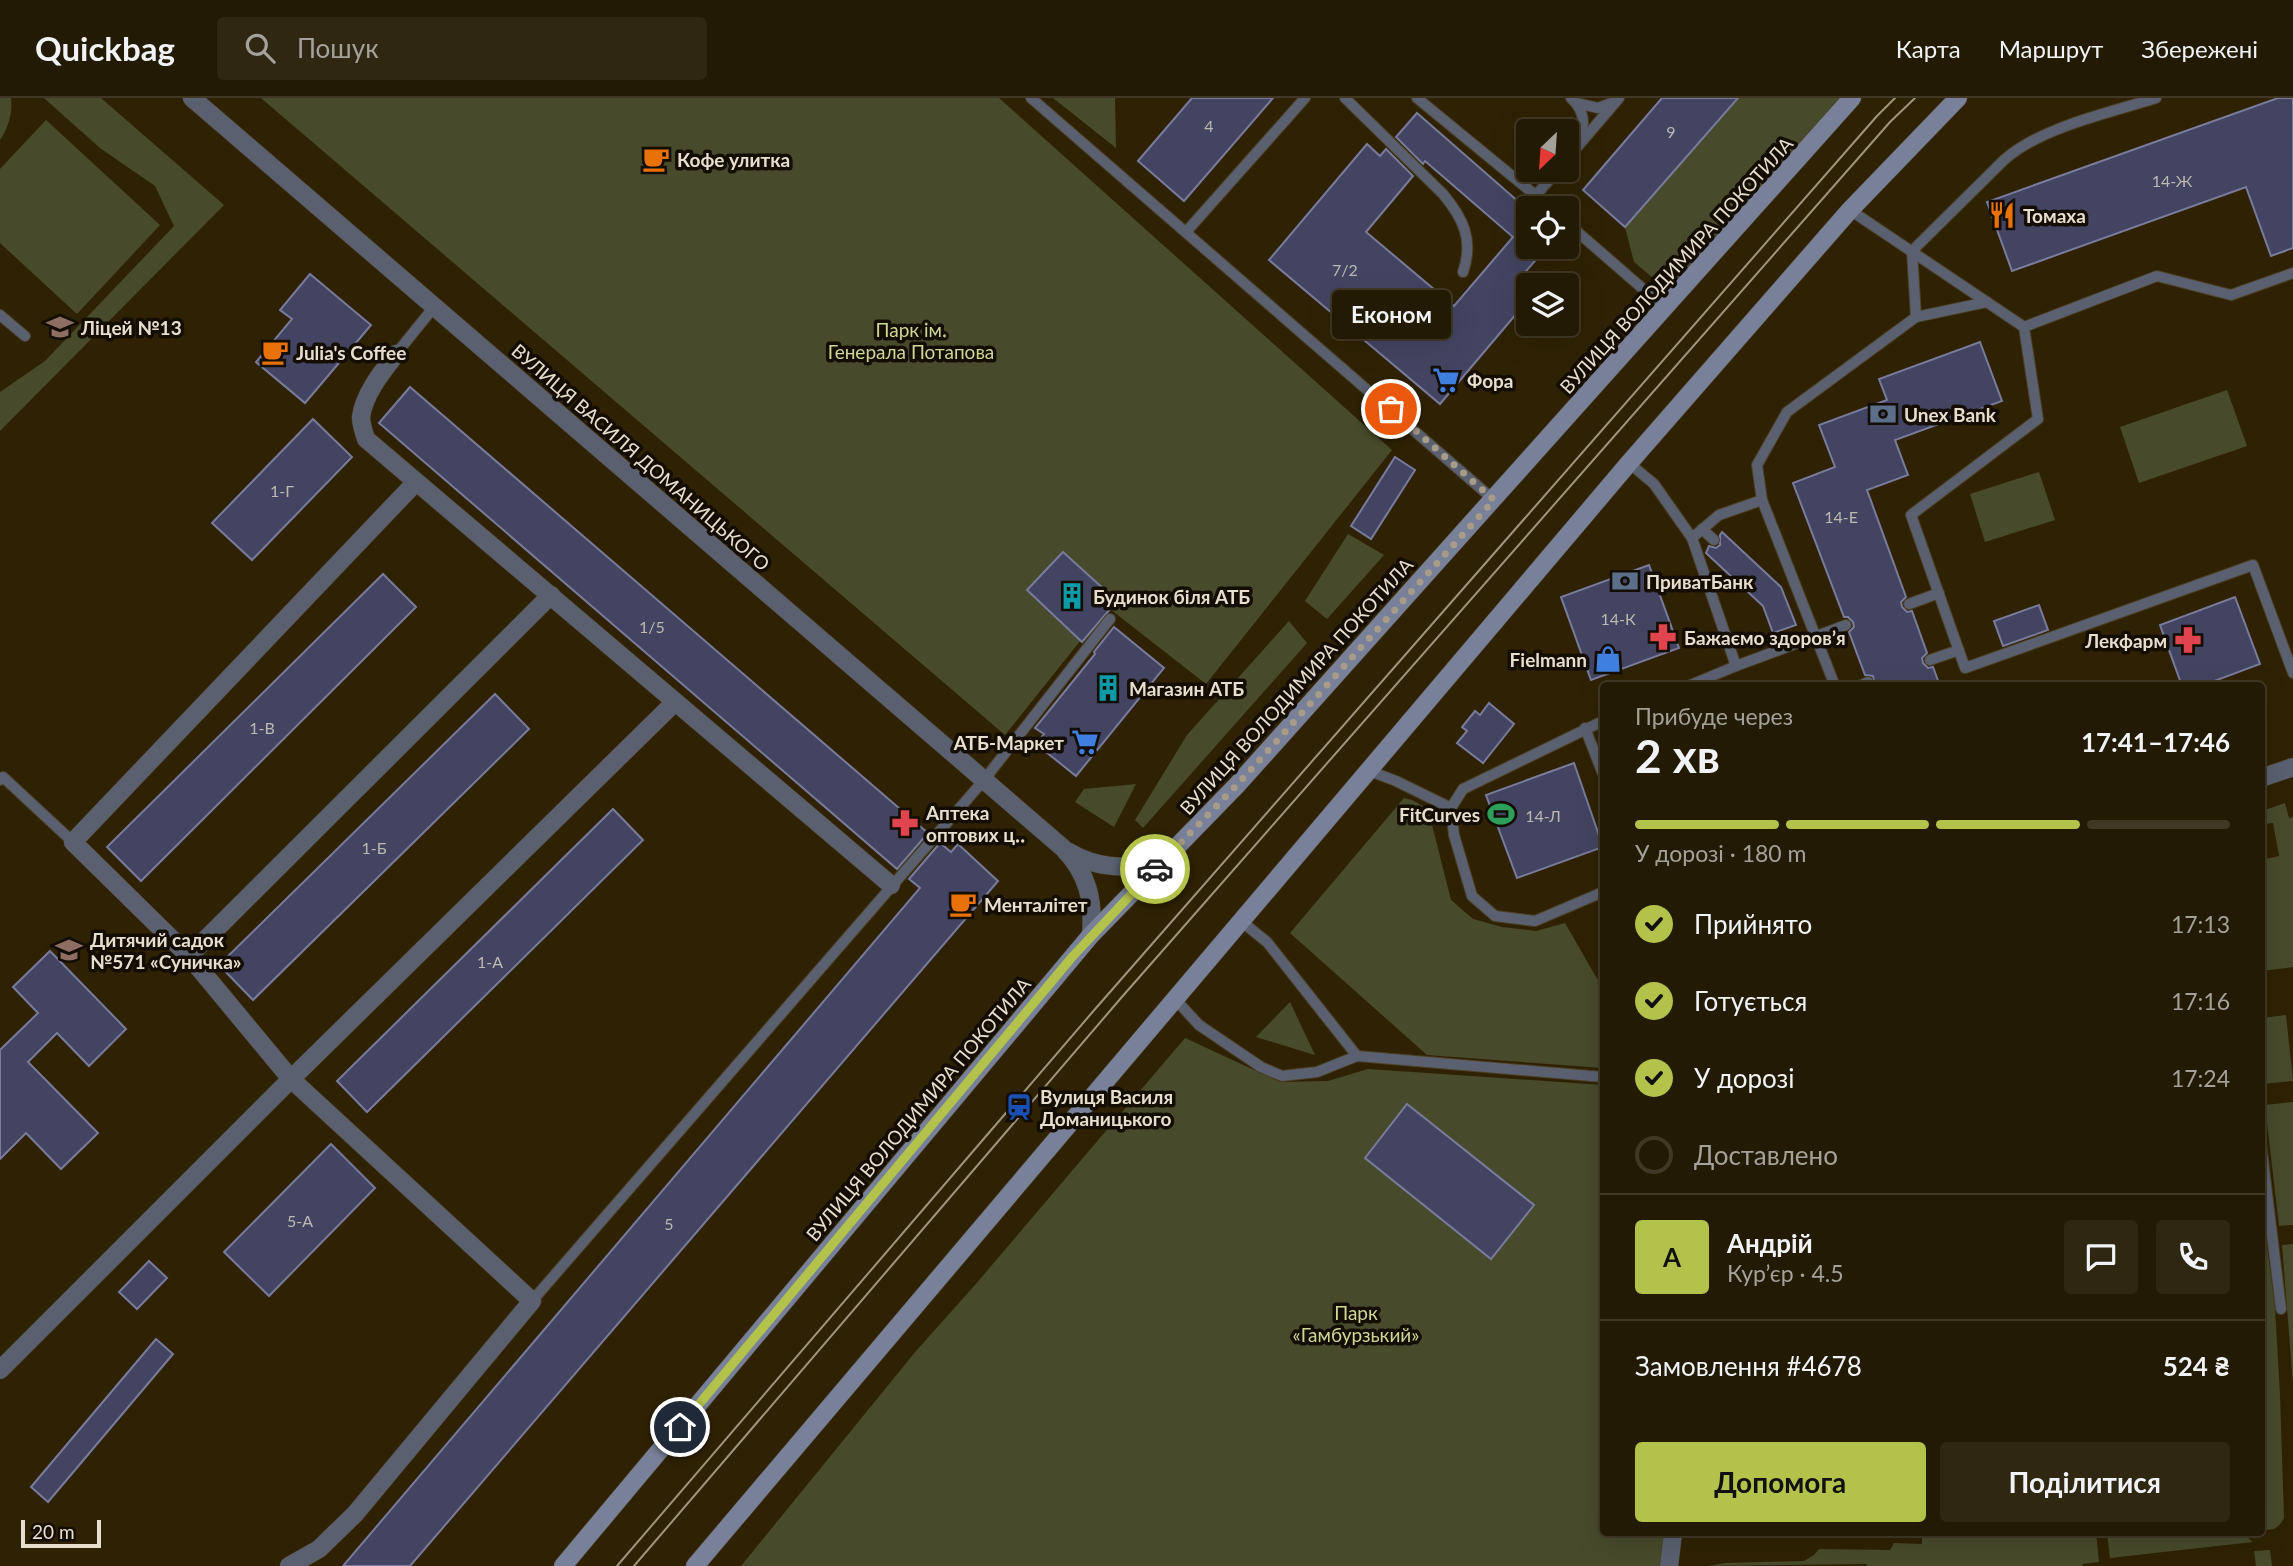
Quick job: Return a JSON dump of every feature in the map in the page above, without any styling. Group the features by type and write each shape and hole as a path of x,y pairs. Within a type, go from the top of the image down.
{"street":[{"name":"ВУЛИЦЯ ВАСИЛЯ ДОМАНИЦЬКОГО","path":"192,98 1063,848 1076,861 1090,894 1093,911 1091,935"},
{"name":"ВУЛИЦЯ ВОЛОДИМИРА ПОКОТИЛА","path":"563,1566 1091,935 1237,785 1852,98"},
{"path":"695,1566 1629,463 1850,210 1958,98"},
{"path":"396,354 380,374 367,398 361,419 366,439 891,885"},
{"path":"289,1566 319,1549 355,1514 532,1301 291,1079 189,956 73,842 415,482"},
{"path":"189,956 551,595"},
{"path":"0,1370 291,1079 676,702"},
{"path":"2265,777 2293,767"},
{"name":"ВУЛИЦЯ ВАСИЛЯ ДОМАНИЦЬКОГО","path":"1063,848 1080,859 1099,865 1133,867 1161,863"},
{"path":"1669,1566 1673,1536"}],"lane":[{"path":"1031,98 1494,500"},
{"path":"1186,232 1305,98"},
{"path":"1345,98 1456,210 1469,247 1463,272"},
{"path":"1417,98 1536,195 1547,182"},
{"path":"1574,101 1598,108 1619,98"},
{"path":"1579,145 1619,98"},
{"path":"1916,317 1912,251 2015,150 2058,130 2155,98"},
{"path":"1574,101 1582,110 1583,127 1579,139"},
{"path":"1850,210 2024,327 2038,419 1910,515 1965,668 2253,565 2293,673"},
{"path":"1579,233 1665,308"},
{"path":"2024,327 2157,276 2231,295 2293,273"},
{"path":"1833,682 1762,500 1757,464 1787,412 1916,317 1987,302"},
{"path":"396,354 434,307"},
{"path":"0,315 25,336"},
{"path":"1629,463 1654,484 1692,538 1736,667"},
{"path":"1692,538 1719,515 1762,500"},
{"path":"1702,529 1714,540"},
{"path":"1909,604 1938,593"},
{"path":"532,1301 984,780 1110,619"},
{"path":"1698,682 1846,625"},
{"path":"1930,660 1959,650"},
{"path":"1600,722 1463,789 1451,808 1454,835 1472,896 1495,916 1535,921 1600,893"},
{"path":"1586,728 1600,766"},
{"path":"1367,771 1396,781 1451,808"},
{"path":"0,780 3,777 73,842"},
{"path":"1241,921 1267,942 1357,1056"},
{"path":"1176,1000 1199,1025 1261,1067 1282,1076 1317,1072 1357,1056 1600,1077"},
{"path":"2265,1177 2281,1309"}],"green space":[{"path":"0,98 11,98 11,109 0,140"},
{"path":"44,98 101,98 224,205 0,431 0,392 45,361 174,226 155,186 100,148"},
{"name":"Парк ім. Генерала Потапова","path":"261,98 999,98 1392,450 1206,684 1110,609 1081,640 1005,735"},
{"path":"1053,98 1115,98 1116,148"},
{"path":"1737,98 1849,98 1672,294 1634,262 1625,227"},
{"path":"46,120 160,225 77,314 0,243 0,169"},
{"path":"2227,390 2247,446 2139,483 2120,427"},
{"path":"2039,472 2055,520 1985,542 1970,494"},
{"path":"1348,534 1384,555 1327,619 1305,601"},
{"path":"1289,621 1307,643 1143,828 1135,820 1187,735"},
{"path":"1136,784 1114,827 1075,802 1084,789"},
{"path":"1404,798 1412,800 1428,809 1451,900 1473,919 1502,927 1536,931 1565,923 1600,984 1600,1068 1427,1055 1290,933"},
{"path":"2285,803 2289,818 2293,817 2293,967 2265,970 2265,859 2279,856 2273,823 2265,824 2265,810"},
{"path":"1290,1002 1315,1055 1256,1037"},
{"path":"2286,1015 2293,1081 2265,1084 2265,1018"},
{"name":"Парк «Гамбурзький»","path":"1185,1038 1280,1082 1328,1081 1368,1069 1600,1085 1600,1536 1666,1536 1662,1566 741,1566 916,1351"},
{"path":"2293,1102 2293,1225 2279,1226 2265,1105"},
{"path":"2265,1231 2275,1308 2284,1518 2277,1527 2265,1530"},
{"path":"2293,1244 2293,1384 2282,1245"},
{"path":"1922,1536 2096,1536 2099,1562 2082,1566 1708,1566 1725,1563 1804,1561 1819,1549 1890,1550 1894,1543 1922,1544"},
{"path":"2107,1536 2246,1536 2253,1542 2110,1558"},
{"path":"2270,1550 2272,1566 2256,1566 2254,1551"}],"building":[{"path":"1192,98 1273,98 1184,201 1138,161"},
{"path":"1662,98 1738,98 1625,227 1583,190"},
{"path":"2278,98 2293,98 2293,248 2271,256 2246,187 2012,271 1987,202"},
{"path":"1417,113 1516,200 1516,259 1537,259 1524,273 1516,273 1516,314 1440,404 1269,260 1367,144 1380,156 1386,149 1413,176 1366,232 1454,306 1513,237 1425,161 1423,164 1396,137"},
{"path":"310,274 371,325 305,403 256,362 292,319 280,310"},
{"path":"1980,342 2002,401 1895,440 1908,475 1867,490 1906,597 1901,602 1902,607 1907,612 1912,611 1927,653 1922,658 1923,663 1928,668 1933,667 1939,682 1874,682 1873,676 1865,675 1849,632 1854,627 1853,622 1844,617 1793,483 1835,467 1819,425 1887,400 1879,379"},
{"path":"410,387 928,833 897,869 379,423"},
{"path":"313,419 352,457 252,560 212,523"},
{"path":"1395,457 1415,470 1371,539 1351,526"},
{"path":"1722,532 1781,587 1796,625 1773,633 1763,606 1706,553 1709,546 1716,548 1720,545"},
{"name":"Будинок біля АТБ","path":"1063,552 1117,601 1082,642 1027,590"},
{"path":"1649,565 1679,648 1591,680 1561,597"},
{"path":"383,574 416,607 141,881 107,847"},
{"path":"2235,597 2260,664 2212,682 2181,682 2160,625"},
{"path":"2039,605 2048,630 2003,646 1994,621"},
{"name":"Магазин АТБ","path":"1114,627 1164,668 1076,776 1036,744 1044,734 1035,728"},
{"path":"495,694 529,729 253,1000 219,965"},
{"path":"1489,703 1514,724 1483,763 1457,743 1467,731 1462,727 1475,711 1480,715"},
{"path":"1574,763 1600,838 1600,848 1517,878 1486,795"},
{"path":"613,809 643,840 367,1112 337,1081"},
{"path":"940,843 951,852 958,844 998,881 410,1566 343,1566 920,888 909,879"},
{"path":"50,951 126,1029 89,1066 57,1033 28,1062 98,1133 61,1169 26,1133 0,1159 0,1050 38,1013 13,987"},
{"path":"1407,1104 1534,1205 1491,1259 1365,1158"},
{"path":"331,1144 375,1188 269,1296 224,1252"},
{"path":"149,1261 167,1278 137,1309 119,1292"},
{"path":"156,1339 173,1354 48,1502 31,1487"}],"tram line":[{"path":"617,1566 1096,1008 1895,98"},
{"path":"634,1566 1121,998 1890,122 1915,98"}],"way so far":[{"path":"1155,869 1237,785 1494,500 1391,409"}],"place":[{"name":"Кофе улитка","path":"656,159"},
{"name":"Томаха","path":"2002,215"},
{"name":"Ліцей №13","path":"60,327"},
{"name":"Julia's Coffee","path":"275,352"},
{"name":"Фора","path":"1446,380"},
{"name":"Економ","path":"1391,409"},
{"name":"Unex Bank","path":"1883,414"},
{"name":"ПриватБанк","path":"1625,581"},
{"name":"Будинок біля АТБ","path":"1072,596"},
{"name":"Бажаємо здоровʼя","path":"1663,637"},
{"name":"Лекфарм","path":"2188,640"},
{"name":"Fielmann","path":"1608,659"},
{"name":"Магазин АТБ","path":"1108,688"},
{"name":"АТБ-Маркет","path":"1085,742"},
{"name":"FitCurves","path":"1501,814"},
{"name":"Аптека оптових ц‥","path":"905,823"},
{"name":"Менталітет","path":"963,904"},
{"name":"Дитячий садок №571 «Суничка»","path":"69,950"},
{"name":"Вулиця Василя Доманицького","path":"1019,1107"}],"route":[{"path":"680,1427 1073,956 1155,869"}]}
